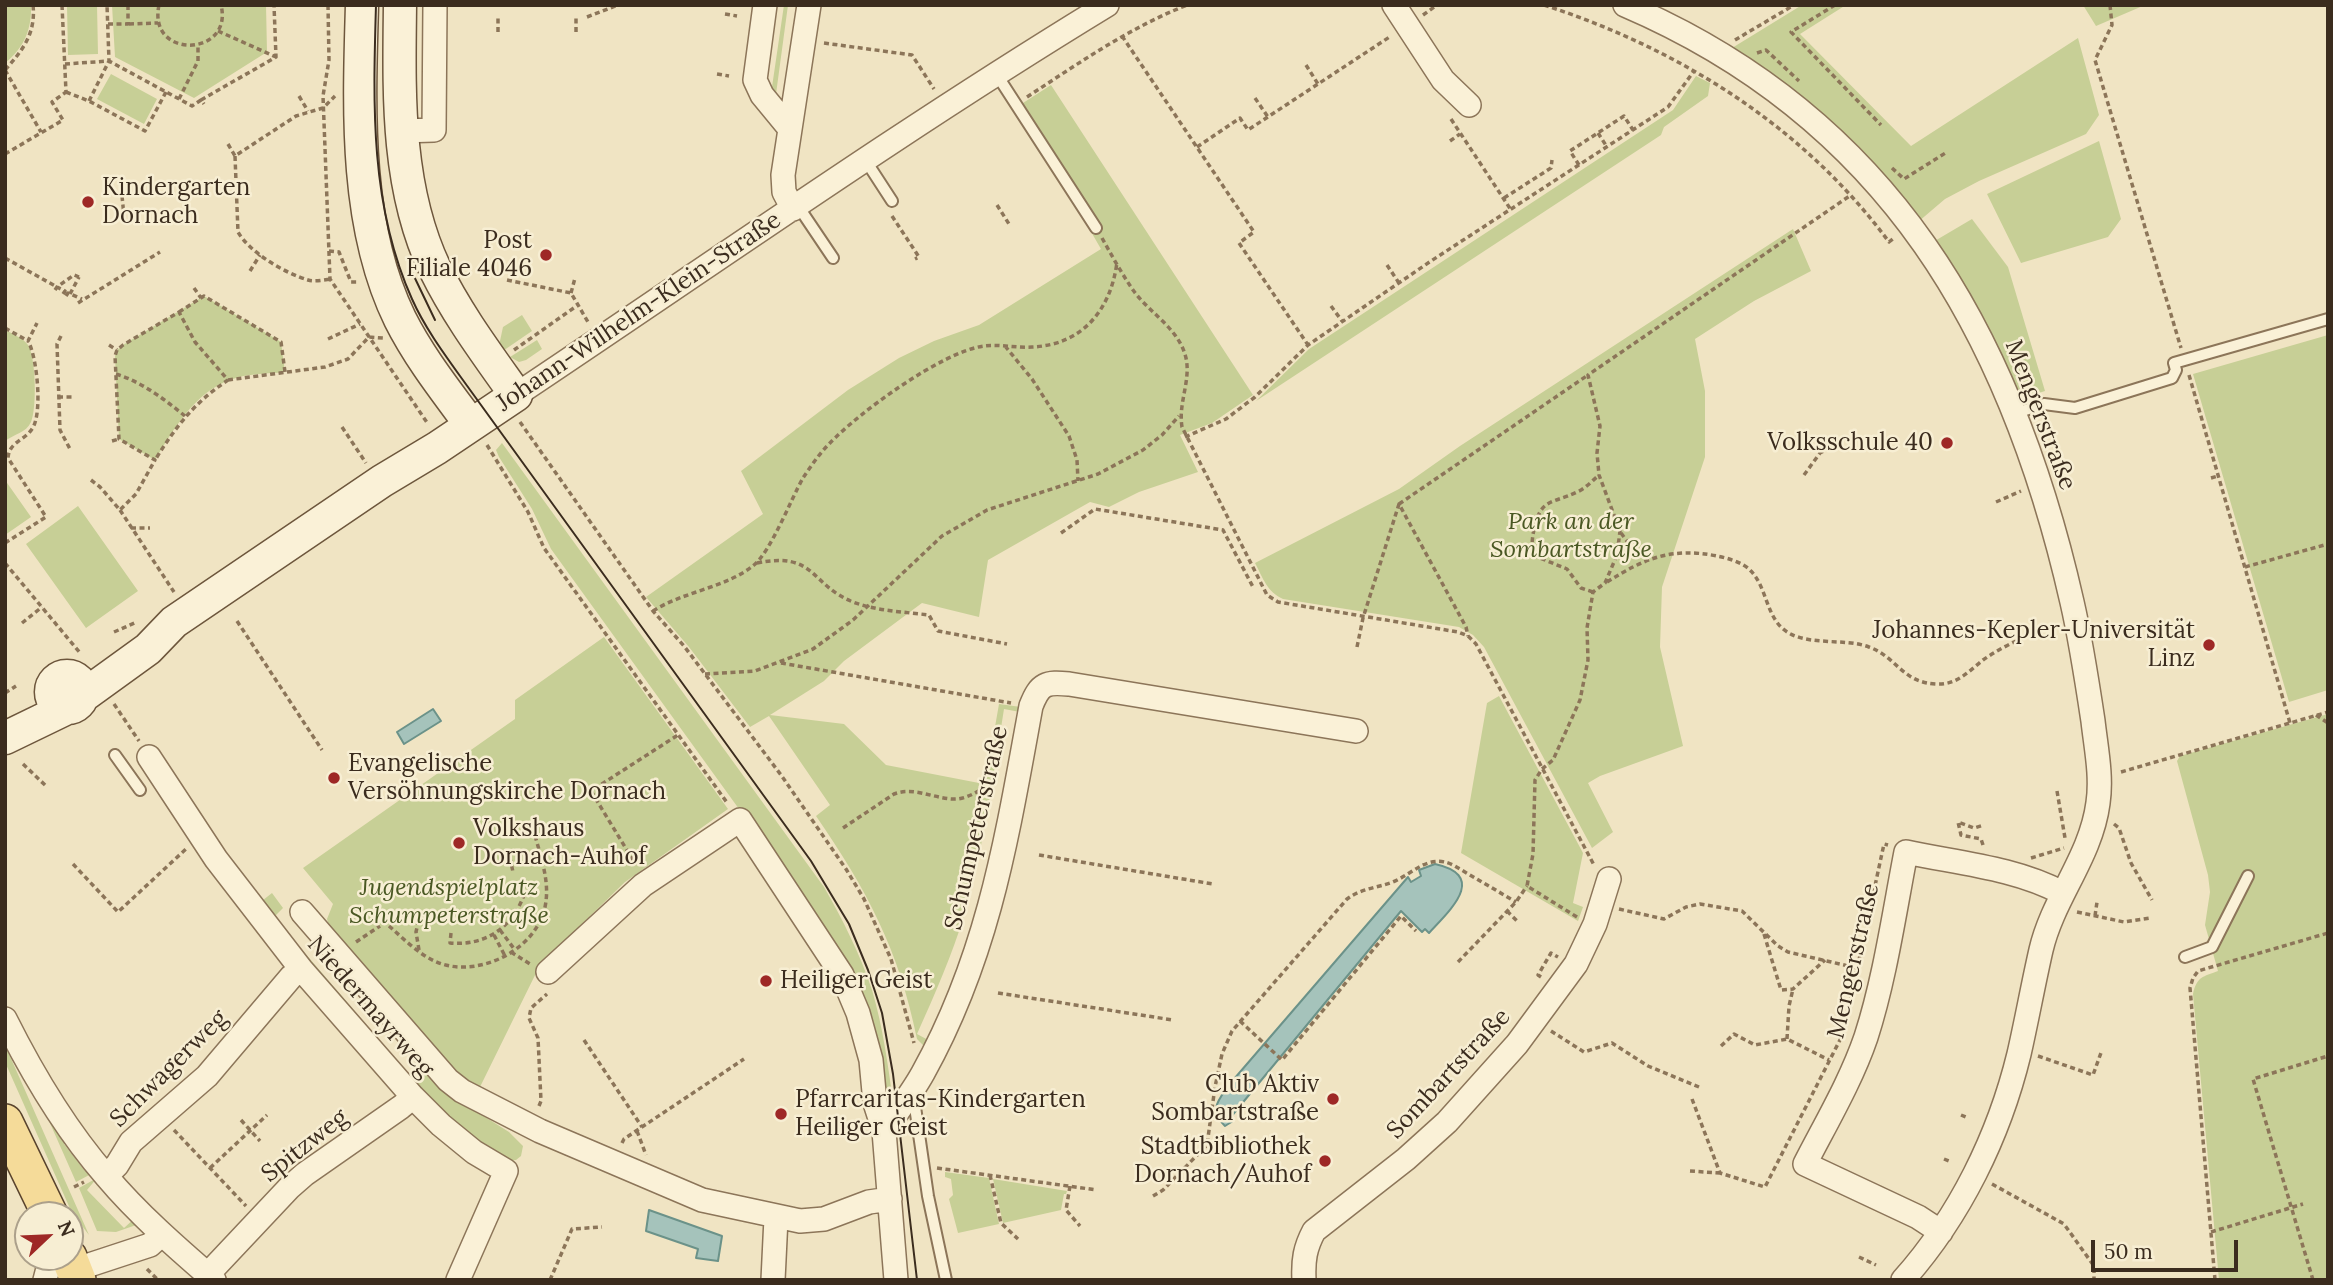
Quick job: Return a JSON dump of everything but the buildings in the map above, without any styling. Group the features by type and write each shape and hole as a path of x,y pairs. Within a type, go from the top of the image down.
{"main road":[{"path":"5,1122 43,1201"}],"street":[{"path":"362,5 359,82 362,154 370,218 383,277 411,340 480,436"},
{"path":"400,5 401,131 413,202 433,266 457,312 518,409"},
{"path":"401,131 434,130 435,5"},
{"path":"765,5 755,80 762,95 790,130"},
{"path":"795,208 787,200 783,184 809,5"},
{"name":"Johann-Wilhelm-Klein-Straße","path":"5,738 77,687 148,649 174,607 382,481 480,436 795,208 1107,5"},
{"path":"1394,5 1443,80 1469,105"},
{"path":"1625,5 1714,53"},
{"name":"Mengerstraße","path":"1714,53 1791,103 1834,139 1870,175 1915,230 1958,295 1982,338 2016,413 2050,514 2082,651 2099,776 2099,800 2094,828 2087,849 2062,893 2043,942 2003,1110 1984,1154 1941,1232 1903,1280"},
{"name":"Schumpeterstraße","path":"884,1130 917,1082 958,1002 988,915 1003,859 1031,706 1042,686 1052,683 1069,684 1356,731"},
{"name":"Johann-Wilhelm-Klein-Straße","path":"5,724 44,696 77,687"},
{"name":"Niedermayrweg","path":"149,757 216,859 301,969 413,1097 474,1152 506,1171 458,1280"},
{"path":"550,981 643,885 740,820 849,988 867,1043 876,1103 884,1130 896,1280"},
{"name":"Mengerstraße","path":"1941,1232 1918,1217 1805,1164 1846,1085 1865,1039 1877,998 1906,852 2020,876 2062,893"},
{"name":"Sombartstraße","path":"1304,1280 1305,1248 1314,1231 1406,1160 1447,1122 1517,1044 1576,964 1610,893"},
{"name":"Niedermayrweg","path":"302,912 447,1080 462,1091 530,1126 702,1200 776,1218 817,1221 869,1202 890,1199"},
{"name":"Schwagerweg","path":"106,1176 117,1165 131,1142 207,1076 291,976 301,969"},
{"path":"5,1020 54,1107 106,1176 162,1234 211,1277"},
{"name":"Spitzweg","path":"211,1277 297,1181 413,1097"},
{"path":"773,1280 776,1218"},
{"path":"84,1263 150,1245 162,1234"}],"lane":[{"path":"997,75 1096,228"},
{"path":"866,161 892,201"},
{"path":"795,208 833,258"},
{"path":"2016,413 2044,404 2075,408 2165,381 2172,378 2176,370 2174,363 2328,318"},
{"path":"115,755 140,790"},
{"path":"2185,957 2212,947 2248,876"},
{"path":"917,1082 928,1196 946,1280"}],"path":[{"path":"33,5 32,30 26,45 5,70 41,132"},
{"path":"62,5 66,92"},
{"path":"89,101 109,61 107,5"},
{"path":"128,5 128,23"},
{"path":"159,5 159,23 169,38 185,46 198,46 211,39 222,20 221,5"},
{"path":"274,5 276,57"},
{"path":"328,5 329,60 323,108 330,279 426,421"},
{"path":"587,17 618,5"},
{"path":"1016,104 1122,36 1188,5"},
{"path":"1544,5 1616,31 1695,71 1767,119 1817,162 1851,195 1889,242 1902,232"},
{"path":"1185,438 1226,419 1249,402 1308,345 1668,107 1695,71 1714,53 1794,5"},
{"path":"1835,5 1791,32 1881,125"},
{"path":"2110,5 2112,24 2095,60 2290,723"},
{"path":"725,14 737,16"},
{"path":"576,17 576,32"},
{"path":"498,18 498,32"},
{"path":"108,24 159,23"},
{"path":"218,31 276,57"},
{"path":"1196,147 1240,118 1248,130 1395,33"},
{"path":"1122,36 1254,232 1239,243 1308,345"},
{"path":"815,42 912,55 937,93"},
{"path":"179,99 198,61 198,46"},
{"path":"65,64 109,61 192,106 276,57"},
{"path":"1306,65 1318,83"},
{"path":"717,74 729,76"},
{"path":"66,92 89,101 145,131 166,92"},
{"path":"5,154 64,120 52,102 66,92"},
{"path":"299,96 308,111"},
{"path":"1255,98 1268,117"},
{"path":"235,156 308,111 323,108 331,101"},
{"path":"1580,165 1570,151 1572,148 1620,116 1624,116 1633,130"},
{"path":"1598,133 1607,147"},
{"path":"1450,141 1461,134"},
{"path":"228,144 235,156 238,232 244,241 260,255 310,281 330,279"},
{"path":"1924,167 1947,152"},
{"path":"1503,199 1551,168 1552,160"},
{"path":"1357,647 1363,618 1399,504 1851,195"},
{"path":"122,196 124,216"},
{"path":"997,205 1009,224"},
{"path":"884,220 892,215 919,257 915,259"},
{"path":"891,232 899,226"},
{"path":"1096,228 1134,292 1179,340 1185,355 1187,377 1180,415 1185,438 1267,595 1278,602 1458,632 1468,636 1476,644 1610,893 1664,919 1686,907 1709,904 1742,911 1778,946 1788,952 1857,968"},
{"path":"329,250 339,251 351,282 356,283 363,279"},
{"path":"5,258 80,301 160,252"},
{"path":"250,271 260,255"},
{"path":"151,258 154,263"},
{"path":"757,563 814,460 844,430 885,399 947,359 981,346 1031,347 1078,333 1091,323 1107,301 1112,291 1117,262"},
{"path":"1387,265 1399,283"},
{"path":"56,288 74,275 79,277 66,295"},
{"path":"575,278 571,293 589,323"},
{"path":"507,280 571,293"},
{"path":"194,288 201,298"},
{"path":"119,439 115,356 117,350 204,296 281,342 285,372"},
{"path":"179,303 195,342 228,380"},
{"path":"504,357 578,305"},
{"path":"1331,306 1342,322"},
{"path":"27,341 37,323"},
{"path":"328,339 360,324"},
{"path":"5,328 27,341 33,350 37,417 29,433 12,446 7,459 47,517 5,544"},
{"path":"61,336 57,344 60,430 70,449"},
{"path":"120,510 136,494 185,416 203,398 228,380 325,367 348,359 369,337"},
{"path":"369,337 382,338"},
{"path":"109,345 117,350"},
{"path":"1004,346 1032,379 1069,436 1077,460 1078,481"},
{"path":"1588,375 1600,426 1597,453 1599,475 1620,531 1632,548 1651,558"},
{"path":"110,378 128,378 185,416"},
{"path":"58,397 73,397"},
{"path":"111,397 117,397"},
{"path":"518,409 653,611 705,674 781,775 863,899 897,976 909,1018 917,1082"},
{"path":"705,674 755,671 813,649 828,640 868,606 942,536 964,522 1012,500 1098,474 1143,450 1162,435 1180,415"},
{"path":"2196,424 2203,422"},
{"path":"342,427 369,468"},
{"path":"480,436 524,504 544,548 740,820"},
{"path":"112,441 119,439 155,460"},
{"path":"1804,475 1820,453 1834,446"},
{"path":"1593,592 1581,588 1567,569 1535,556 1531,545 1536,520 1543,506 1578,492 1599,475"},
{"path":"2211,478 2218,476"},
{"path":"91,480 120,510 174,607"},
{"path":"1996,502 2029,488"},
{"path":"1399,504 1466,627 1468,636"},
{"path":"1061,533 1095,509 1223,530 1253,587"},
{"path":"131,528 150,528"},
{"path":"1605,583 1617,555 1620,531"},
{"path":"2245,567 2328,544"},
{"path":"1241,564 1242,547"},
{"path":"1458,962 1516,902 1527,886 1534,854 1535,780 1542,769 1553,760 1580,700 1588,660 1587,628 1593,592 1628,568 1651,558 1692,551 1728,558 1750,570 1763,590 1774,618 1783,629 1804,638 1869,647 1888,658 1907,676 1921,683 1941,685 1962,679 1984,660 2027,635 2064,623"},
{"path":"653,611 711,587 757,563 772,560 802,565 852,602 929,615 938,631 1007,644"},
{"path":"5,563 42,607 77,687 149,757"},
{"path":"22,623 42,607"},
{"path":"237,621 322,750"},
{"path":"779,662 1031,706"},
{"path":"5,693 16,686"},
{"path":"2099,776 2117,774 2328,712"},
{"path":"2316,715 2328,723"},
{"path":"580,798 678,734"},
{"path":"23,764 46,786"},
{"path":"843,828 903,790 955,799 968,797 984,788"},
{"path":"591,791 641,872"},
{"path":"2057,791 2065,836"},
{"path":"2109,821 2119,828 2132,863 2152,900"},
{"path":"1984,825 1974,828 1958,822 1961,835 1981,839 1984,849"},
{"path":"389,926 420,953 455,967 479,965 515,950 532,932 546,905 547,889 534,832"},
{"path":"73,864 118,912 200,836"},
{"path":"1690,1171 1720,1173 1765,1187 1843,1034 1884,844"},
{"path":"2023,861 2069,846"},
{"path":"508,849 513,872"},
{"path":"1039,855 1213,884"},
{"path":"1153,1196 1163,1190 1207,1145 1222,1055 1232,1031 1347,899 1365,888 1396,881 1427,862 1445,861 1516,902"},
{"path":"1527,886 1582,920"},
{"path":"452,933 450,943 458,944 494,935 514,916 524,895 516,892"},
{"path":"2095,916 2097,902"},
{"path":"1507,911 1517,920"},
{"path":"2077,912 2124,922 2150,918"},
{"path":"410,913 420,914 433,923"},
{"path":"420,914 416,932 420,953"},
{"path":"1240,1021 1282,1060 1401,916 1416,931"},
{"path":"338,954 380,926"},
{"path":"500,930 515,950"},
{"path":"1763,931 1782,990 1793,989"},
{"path":"2215,1280 2190,988 2193,978 2198,971 2328,933"},
{"path":"494,935 505,956"},
{"path":"1543,979 1538,975 1551,953 1562,959"},
{"path":"1787,1039 1793,989 1825,960"},
{"path":"530,1126 541,1101 538,1038 529,1018 531,1008 550,981"},
{"path":"998,993 1173,1020"},
{"path":"1477,1064 1465,1053 1500,1017 1508,1026"},
{"path":"1548,1029 1584,1052 1612,1043 1648,1066 1699,1087"},
{"path":"1721,1046 1734,1034 1755,1045 1787,1039 1829,1060"},
{"path":"584,1040 640,1129 650,1165"},
{"path":"2031,1053 2093,1075 2102,1050"},
{"path":"2312,1280 2253,1079 2328,1056"},
{"path":"614,1163 624,1139 744,1059"},
{"path":"1692,1099 1720,1173"},
{"path":"211,1168 267,1115"},
{"path":"1961,1115 1968,1118"},
{"path":"241,1120 260,1141"},
{"path":"172,1128 247,1207"},
{"path":"937,1168 1097,1190"},
{"path":"990,1175 1001,1223 1018,1239"},
{"path":"1984,1180 2064,1224 2094,1266 2094,1280"},
{"path":"1070,1186 1066,1210 1080,1226"},
{"path":"2211,1232 2303,1205"},
{"path":"550,1280 572,1229 602,1227"},
{"path":"1859,1257 1876,1265"}],"green space":[{"path":"5,5 31,5 26,37 5,63"},
{"path":"67,5 97,5 98,54 68,55"},
{"path":"112,5 266,5 267,52 194,98 115,57"},
{"path":"784,5 788,5 776,94 787,108 786,115 761,74 772,87"},
{"path":"1802,5 1846,5 1800,34 1911,146 2078,38 2099,115 2086,134 1979,181 1945,199 1918,222 1749,68 1732,48"},
{"path":"2083,5 2145,5 2096,26"},
{"path":"111,74 157,99 144,124 97,99"},
{"path":"1696,76 1710,83 1708,96 1664,127 1661,135 1256,401 1309,349 1673,110"},
{"path":"1051,85 1253,395 1212,423 1180,435 1198,472 1139,492 1109,507 1090,502 988,560 979,617 922,603 844,661 824,681 770,715 844,724 886,765 979,783 982,792 990,797 965,913 955,944 917,1034 930,1041 923,1045 917,1039 901,977 879,922 851,870 816,816 830,805 769,716 750,727 689,647 646,597 763,514 741,471 848,390 899,358 934,341 979,325 1101,249 1090,230 1100,223 1023,103"},
{"path":"2099,141 2121,219 2108,237 2021,263 1987,194"},
{"path":"1972,219 2008,267 2045,391 2020,399 1982,317 1933,242"},
{"name":"Park an der Sombartstraße","path":"1793,229 1811,271 1754,301 1695,339 1705,391 1705,457 1662,587 1660,647 1683,746 1600,776 1588,783 1613,832 1592,848 1484,647 1473,635 1459,627 1283,599 1269,588 1255,563 1399,489 1460,446"},
{"path":"204,296 281,342 285,372 237,378 206,393 186,413 155,460 119,439 115,356 123,345"},
{"path":"522,315 532,331 497,355 503,327"},
{"path":"5,330 21,338 31,351 35,395 29,426 5,441"},
{"path":"2328,335 2328,690 2289,702 2193,374"},
{"path":"537,340 542,349 526,360 519,362 510,357"},
{"path":"502,443 824,887 851,937 872,990 893,1102 885,1107 851,981 739,809 551,549 532,509 499,457 496,450"},
{"path":"5,480 31,517 5,535"},
{"path":"78,506 138,591 86,628 26,544"},
{"name":"Jugendspielplatz Schumpeterstraße","path":"604,637 728,809 625,882 540,965 479,1089 459,1076 330,930 327,919 333,904 303,868 515,719 515,700"},
{"path":"1499,696 1583,853 1573,903 1583,907 1578,921 1461,853 1487,703"},
{"path":"999,704 1021,707 1020,712 1004,709 991,791 985,784"},
{"path":"2328,714 2328,1280 2219,1280 2193,994 2199,980 2218,971 2205,925 2210,892 2208,875 2177,761 2180,756"},
{"path":"272,893 283,908 274,917 412,1078 424,1069 450,1095 509,1132 523,1146 521,1156 509,1161 449,1121 258,904"},
{"path":"5,1045 74,1201 67,1201 5,1062"},
{"path":"38,1096 68,1140 64,1144 85,1171 93,1173 76,1182"},
{"path":"945,1172 989,1178 999,1224 958,1233 949,1199 953,1195 951,1179 945,1177"},
{"path":"97,1178 87,1190 124,1228 135,1218 139,1224 116,1232 97,1231 79,1188"},
{"path":"993,1179 1067,1191 1061,1210 1003,1223"}],"water":[{"path":"433,709 441,721 404,744 397,732"},
{"path":"1435,864 1460,877 1462,885 1460,895 1446,915 1429,933 1425,929 1422,932 1401,911 1230,1118 1233,1121 1225,1126 1217,1116 1216,1106 1228,1086 1408,877 1411,882 1421,876 1419,870"},
{"path":"649,1210 722,1236 718,1261 696,1258 698,1249 646,1231"}],"tram line":[{"path":"376,5 374,80 381,191 398,264 412,299 447,357 811,861 849,924 882,1013 893,1074 917,1280"},
{"path":"411,270 435,320"}],"place":[{"name":"Kindergarten Dornach","path":"88,202"},
{"name":"Post Filiale 4046","path":"546,255"},
{"name":"Volksschule 40","path":"1947,443"},
{"name":"Johannes-Kepler-Universität Linz","path":"2209,645"},
{"name":"Evangelische Versöhnungskirche Dornach","path":"334,778"},
{"name":"Volkshaus Dornach-Auhof","path":"459,843"},
{"name":"Heiliger Geist","path":"766,981"},
{"name":"Club Aktiv Sombartstraße","path":"1333,1099"},
{"name":"Pfarrcaritas-Kindergarten Heiliger Geist","path":"781,1114"},
{"name":"Stadtbibliothek Dornach/Auhof","path":"1325,1161"}]}
